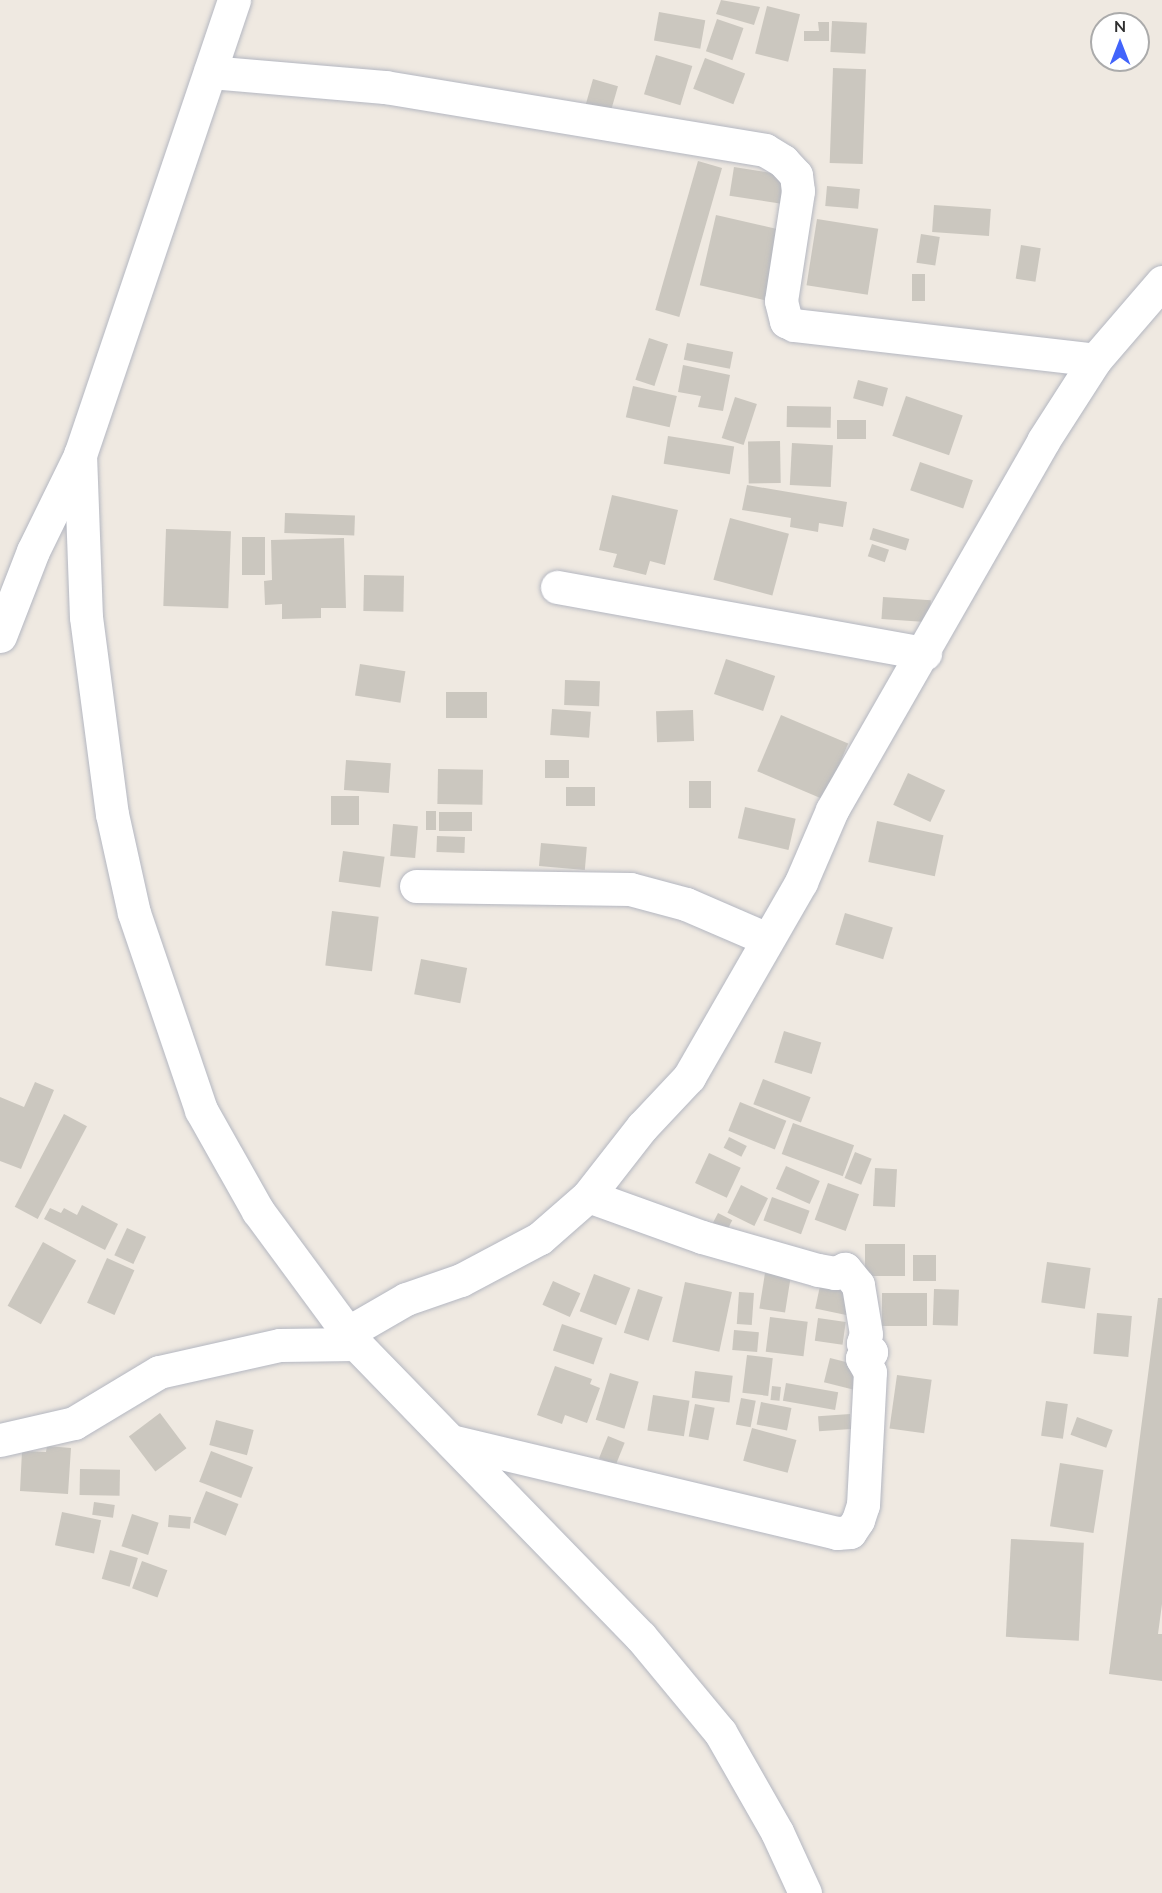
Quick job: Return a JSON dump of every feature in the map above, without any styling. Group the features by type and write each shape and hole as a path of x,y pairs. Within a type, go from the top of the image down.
{"street":[{"path":"0,636 33,551 80,454 234,0"},
{"path":"210,72 385,87 765,150 783,161 796,175 798,191 781,301 786,321 794,325 1095,360"},
{"path":"0,1440 74,1423 159,1372 280,1345 352,1338 406,1299 461,1280 540,1238 588,1196 642,1127 689,1077 801,882 832,810 925,652 1043,441 1095,360 1162,282"},
{"path":"80,454 86,617 112,814 134,913 201,1110 258,1211 352,1338 641,1637 720,1732 777,1832 805,1893"},
{"path":"557,587 925,652"},
{"path":"416,886 630,889 686,904 767,939"},
{"path":"451,1441 837,1533 850,1532 858,1520 863,1505 870,1372 862,1358 871,1352 863,1343 866,1334 858,1285 845,1269 835,1273 818,1270 702,1237 588,1196"}],"building":[{"path":"721,0 760,7 754,25 716,14"},
{"path":"767,6 800,14 788,62 755,54"},
{"path":"659,12 705,20 700,49 654,41"},
{"path":"717,19 743,28 732,60 706,51"},
{"path":"832,21 867,23 865,54 830,52"},
{"path":"818,22 829,22 829,41 804,41 804,31 819,31"},
{"path":"656,55 692,66 680,105 644,94"},
{"path":"705,58 745,73 733,104 693,89"},
{"path":"833,68 866,69 863,164 830,163"},
{"path":"593,79 618,86 610,114 585,107"},
{"path":"698,161 722,168 679,317 655,310"},
{"path":"734,167 792,176 788,205 729,196"},
{"path":"827,186 860,189 858,209 825,206"},
{"path":"934,205 991,209 989,236 932,232"},
{"path":"716,215 782,230 766,300 700,285"},
{"path":"817,219 878,229 868,295 807,285"},
{"path":"921,234 940,237 935,266 916,263"},
{"path":"1021,245 1041,248 1035,282 1016,279"},
{"path":"912,274 925,274 925,301 912,301"},
{"path":"649,338 668,344 654,386 635,380"},
{"path":"687,343 733,352 730,369 684,360"},
{"path":"683,365 730,375 723,411 698,407 701,396 678,392"},
{"path":"858,380 888,388 883,406 853,398"},
{"path":"633,386 677,396 670,427 626,417"},
{"path":"906,396 963,416 949,455 892,436"},
{"path":"735,397 757,404 744,445 722,438"},
{"path":"787,406 831,407 831,428 787,427"},
{"path":"837,420 866,420 866,439 837,439"},
{"path":"668,436 734,446 730,474 664,464"},
{"path":"780,441 781,483 749,484 748,442"},
{"path":"792,443 833,445 831,487 790,485"},
{"path":"920,462 973,480 963,509 910,490"},
{"path":"747,485 847,502 843,527 819,523 818,532 790,527 791,518 742,510"},
{"path":"612,495 678,510 665,565 650,561 646,575 613,567 617,554 599,550"},
{"path":"285,513 355,515 354,535 284,533"},
{"path":"730,518 789,534 772,596 713,580"},
{"path":"873,528 909,539 906,551 869,539"},
{"path":"166,529 231,531 228,608 163,606"},
{"path":"242,537 265,537 265,575 242,575"},
{"path":"344,538 346,608 321,608 321,618 282,619 282,604 265,605 264,581 272,580 271,540"},
{"path":"872,544 889,550 885,562 868,556"},
{"path":"364,575 404,576 403,612 363,611"},
{"path":"883,597 931,600 929,622 881,619"},
{"path":"726,659 775,676 763,711 714,694"},
{"path":"360,664 405,671 400,703 355,696"},
{"path":"565,680 600,681 599,706 564,705"},
{"path":"446,692 487,692 487,718 446,718"},
{"path":"552,709 591,712 589,738 550,735"},
{"path":"693,710 694,741 657,742 656,711"},
{"path":"781,715 848,744 824,800 757,771"},
{"path":"346,760 391,763 389,793 344,790"},
{"path":"545,760 569,760 569,778 545,778"},
{"path":"438,769 483,770 482,805 437,804"},
{"path":"908,773 945,790 930,822 893,805"},
{"path":"689,781 711,781 711,808 689,808"},
{"path":"566,787 595,787 595,806 566,806"},
{"path":"331,796 359,796 359,825 331,825"},
{"path":"745,807 796,819 788,850 738,838"},
{"path":"426,811 436,811 436,830 426,830"},
{"path":"439,812 472,812 472,831 439,831"},
{"path":"877,821 944,835 935,876 868,862"},
{"path":"393,824 418,826 415,858 390,856"},
{"path":"437,836 465,837 464,853 436,852"},
{"path":"541,843 587,847 585,870 539,866"},
{"path":"343,851 385,857 380,888 339,882"},
{"path":"332,911 379,917 372,971 325,966"},
{"path":"845,913 893,928 883,959 835,945"},
{"path":"421,959 467,968 460,1003 414,994"},
{"path":"784,1031 821,1042 812,1074 774,1063"},
{"path":"763,1079 811,1097 801,1122 753,1104"},
{"path":"35,1082 54,1090 21,1169 0,1161 0,1097 24,1107"},
{"path":"740,1102 786,1121 775,1149 728,1131"},
{"path":"64,1114 87,1126 38,1219 15,1207"},
{"path":"793,1123 854,1145 843,1176 782,1154"},
{"path":"729,1137 747,1146 741,1157 724,1148"},
{"path":"855,1152 872,1159 861,1185 845,1178"},
{"path":"709,1153 741,1168 727,1198 695,1183"},
{"path":"786,1166 820,1181 810,1204 776,1189"},
{"path":"875,1168 897,1169 895,1207 873,1206"},
{"path":"828,1183 859,1194 846,1231 815,1220"},
{"path":"741,1185 768,1198 754,1226 727,1213"},
{"path":"772,1197 810,1211 801,1234 763,1220"},
{"path":"82,1205 118,1224 105,1250 44,1219 50,1208 61,1213 64,1208 77,1215"},
{"path":"718,1213 732,1220 726,1232 712,1225"},
{"path":"127,1228 146,1237 133,1264 114,1255"},
{"path":"43,1242 76,1260 41,1324 8,1306"},
{"path":"865,1244 905,1244 905,1276 865,1276"},
{"path":"913,1255 936,1255 936,1281 913,1281"},
{"path":"107,1258 134,1270 114,1315 87,1303"},
{"path":"1047,1262 1091,1268 1085,1309 1041,1303"},
{"path":"765,1273 791,1277 785,1313 759,1309"},
{"path":"594,1274 630,1288 616,1325 580,1311"},
{"path":"553,1281 580,1293 570,1317 542,1305"},
{"path":"685,1282 732,1292 719,1352 672,1342"},
{"path":"820,1286 853,1293 848,1316 815,1308"},
{"path":"638,1289 663,1297 649,1341 624,1333"},
{"path":"934,1289 959,1290 958,1326 933,1325"},
{"path":"739,1292 754,1293 752,1325 737,1324"},
{"path":"882,1293 927,1293 927,1326 882,1326"},
{"path":"1158,1298 1162,1298 1162,1604 1158,1634 1162,1634 1162,1681 1109,1674"},
{"path":"1097,1313 1132,1316 1128,1357 1093,1354"},
{"path":"770,1317 808,1322 803,1356 766,1352"},
{"path":"818,1318 846,1322 843,1345 815,1341"},
{"path":"562,1324 603,1338 594,1364 553,1350"},
{"path":"734,1330 759,1332 757,1352 732,1350"},
{"path":"747,1355 773,1358 768,1396 742,1393"},
{"path":"830,1358 866,1367 860,1391 824,1382"},
{"path":"555,1366 592,1379 590,1384 600,1388 587,1423 565,1415 562,1424 537,1415"},
{"path":"695,1371 733,1376 729,1402 692,1398"},
{"path":"610,1373 639,1382 624,1429 596,1420"},
{"path":"897,1375 932,1380 924,1433 889,1428"},
{"path":"786,1383 838,1392 835,1410 783,1401"},
{"path":"772,1386 781,1387 779,1401 771,1400"},
{"path":"653,1395 690,1401 684,1436 647,1431"},
{"path":"741,1398 756,1401 751,1427 736,1425"},
{"path":"1046,1401 1068,1404 1063,1439 1041,1436"},
{"path":"761,1402 791,1408 787,1430 757,1425"},
{"path":"695,1404 715,1408 708,1440 689,1436"},
{"path":"160,1413 186,1448 155,1472 129,1436"},
{"path":"850,1414 851,1429 819,1431 818,1416"},
{"path":"1077,1417 1113,1430 1106,1448 1071,1435"},
{"path":"216,1420 254,1430 247,1455 209,1445"},
{"path":"752,1428 796,1440 788,1473 743,1461"},
{"path":"608,1436 625,1443 616,1465 599,1458"},
{"path":"47,1446 71,1448 68,1494 20,1491 22,1451 46,1452"},
{"path":"211,1451 253,1467 241,1498 199,1482"},
{"path":"1060,1463 1103,1470 1093,1533 1050,1526"},
{"path":"80,1469 120,1470 120,1496 80,1495"},
{"path":"206,1491 238,1504 226,1536 193,1523"},
{"path":"94,1502 115,1505 113,1518 92,1515"},
{"path":"62,1512 101,1520 94,1554 55,1545"},
{"path":"132,1514 159,1523 148,1555 121,1546"},
{"path":"169,1515 191,1517 190,1529 168,1527"},
{"path":"1011,1539 1084,1543 1079,1641 1006,1637"},
{"path":"110,1550 138,1558 130,1587 102,1579"},
{"path":"142,1561 167,1570 157,1597 132,1588"}]}
